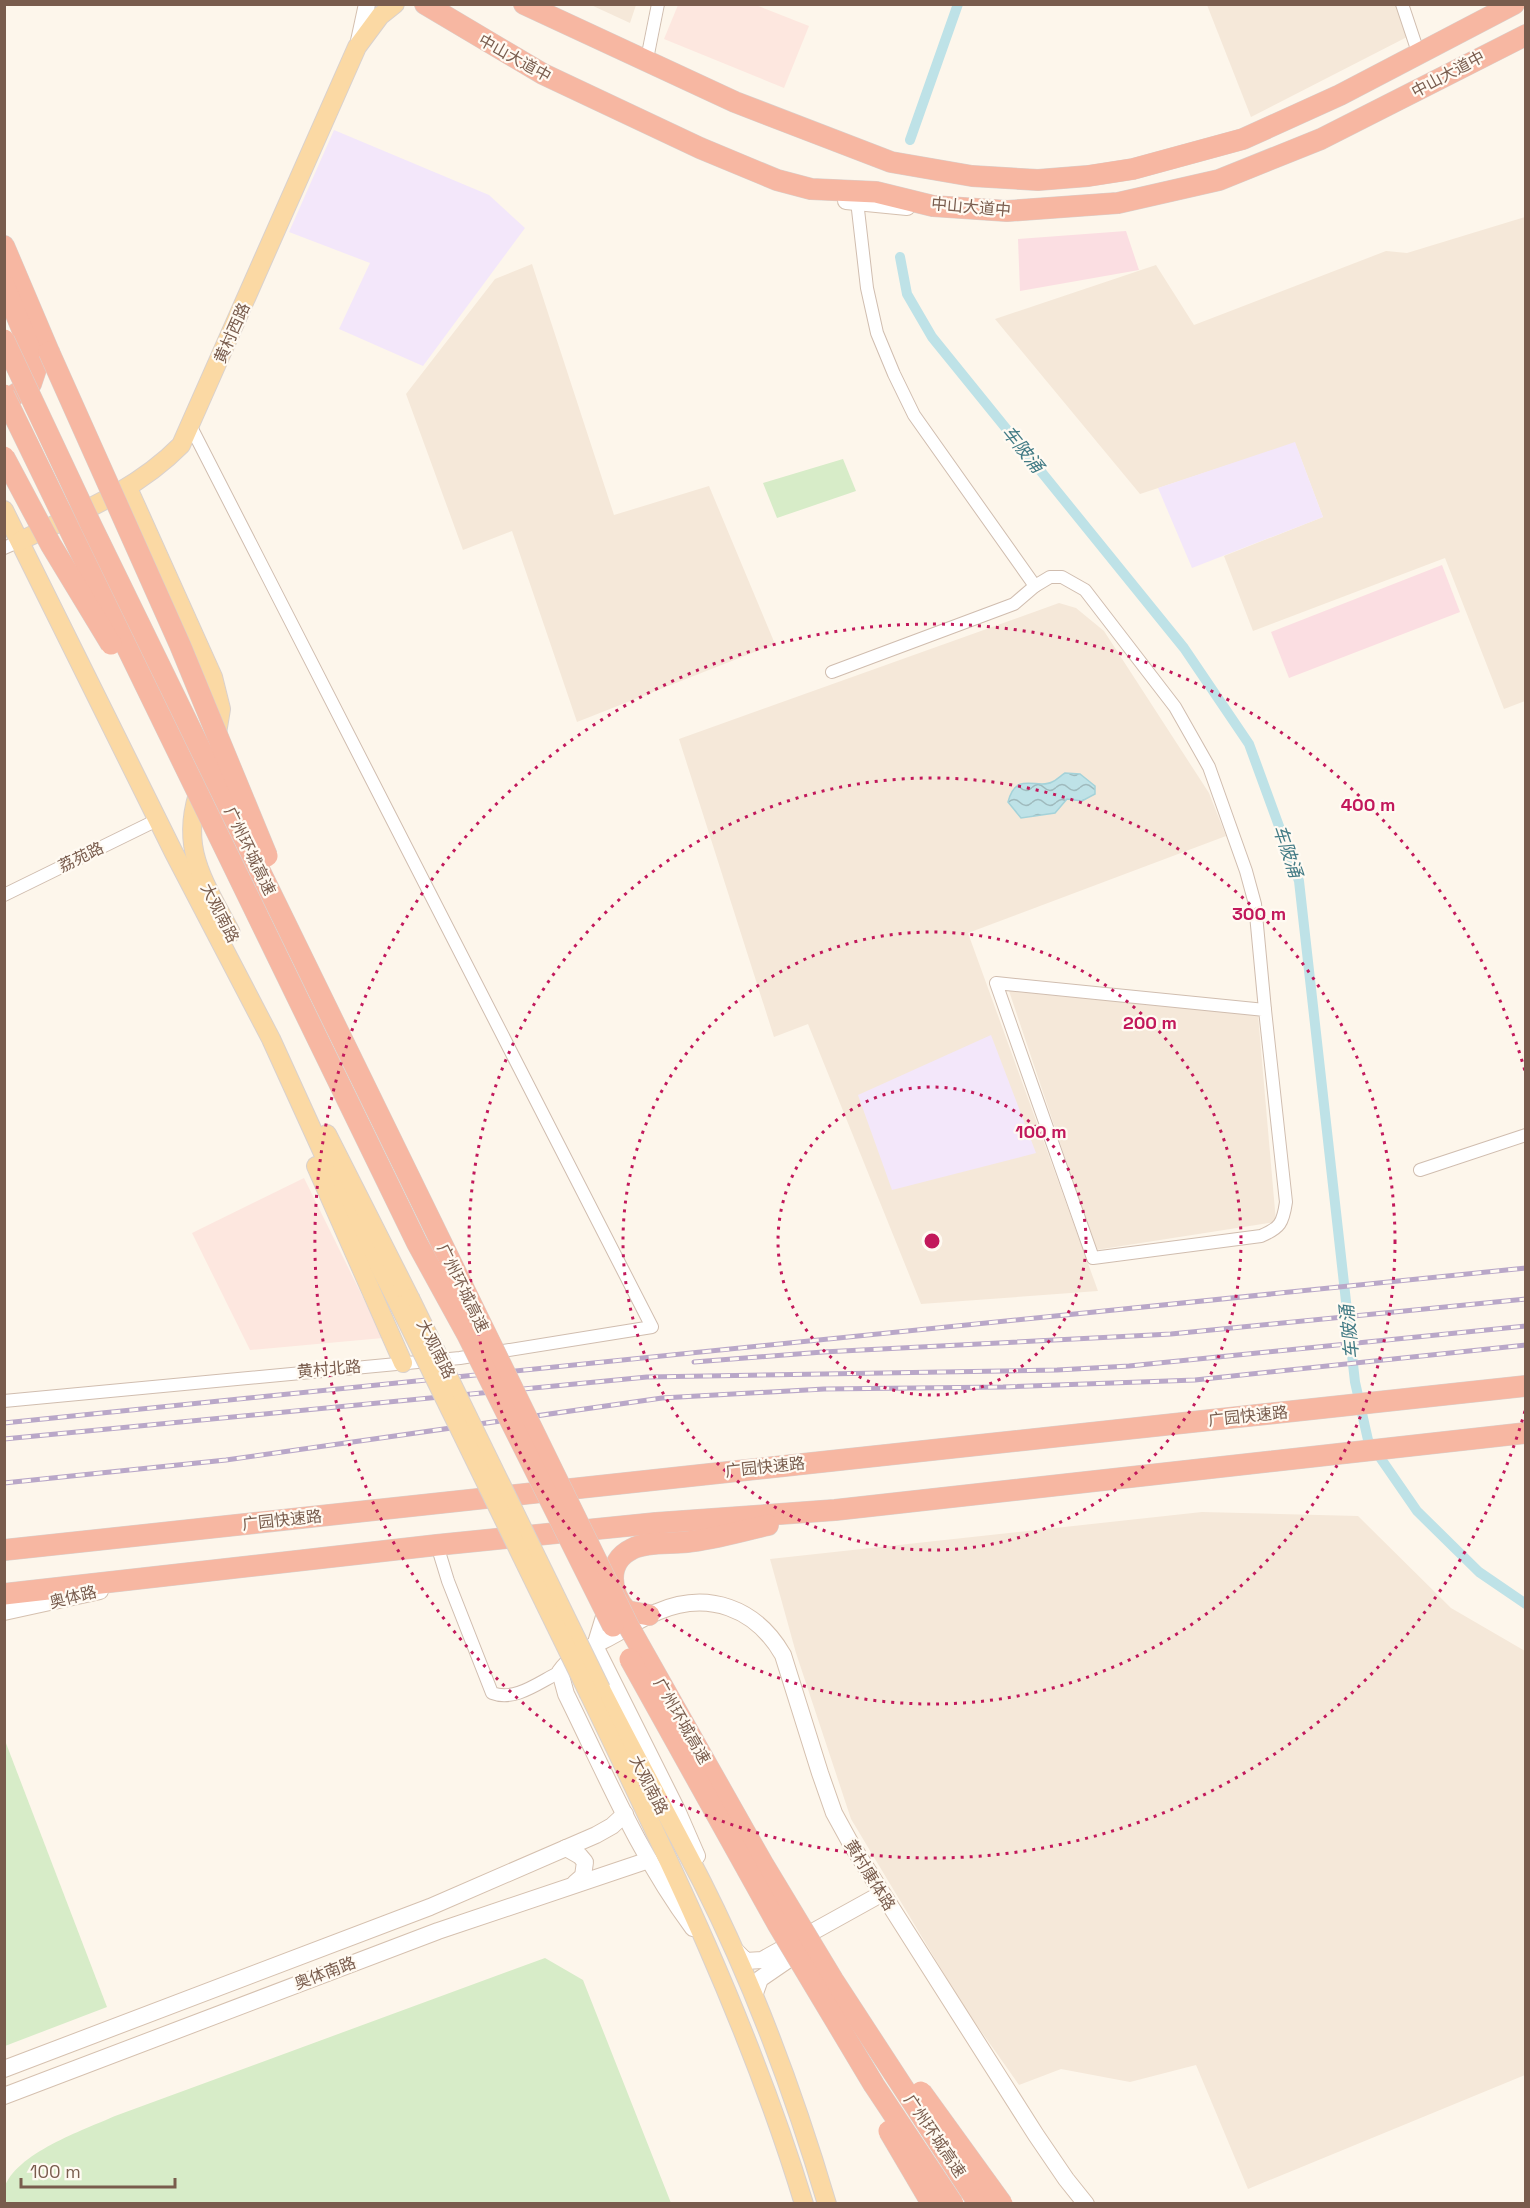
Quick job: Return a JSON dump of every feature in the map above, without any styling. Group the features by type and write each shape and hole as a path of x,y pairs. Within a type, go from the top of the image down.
{"highway":[{"name":"中山大道中","path":"425,4 543,74 700,148 794,186 823,191 876,192 933,206 978,210 1035,211 1118,203 1196,187 1260,165 1321,139 1526,34"},
{"name":"中山大道中","path":"524,4 735,102 891,162 972,176 1038,180 1133,169 1232,142 1305,112 1514,4"},
{"path":"4,246 180,645 249,810 304,958"},
{"path":"4,285 37,366 31,384 4,397"},
{"name":"广州环城高速","path":"4,340 92,527 614,1594 799,1924 872,2042 979,2204"},
{"name":"广州环城高速","path":"4,397 417,1243 468,1336 590,1584 643,1684 777,1923 874,2085 953,2204"},
{"path":"4,457 51,544 184,763"},
{"name":"广园快速路","path":"4,1550 1526,1386"},
{"path":"4,1594 437,1545 656,1523 835,1510 1526,1433"},
{"path":"835,1510 704,1539 632,1549 617,1564 613,1575 614,1594 650,1663 834,1964 909,2076 1002,2204"},
{"path":"614,1594 627,1611 649,1615"},
{"path":"643,1684 749,1886 932,2204"}],"main road":[{"name":"黄村西路","path":"12,544 128,488 166,460 181,445 191,427 357,47 380,16 395,4"},
{"name":"大观南路","path":"128,488 206,660 219,700 220,728 192,813 193,854 201,876 595,1692 712,1952 772,2102 804,2204"},
{"name":"大观南路","path":"4,510 12,544 116,736 236,969 271,1039 332,1173 405,1302"},
{"path":"116,736 132,755 166,818 177,823 192,813"},
{"path":"236,969 234,984 403,1363"},
{"name":"大观南路","path":"595,1692 702,1882 754,1996 788,2083 827,2204"}],"street":[{"path":"357,47 367,4"},
{"path":"646,59 658,4"},
{"path":"1402,4 1419,55"},
{"path":"794,186 834,200 897,207 933,206"},
{"path":"857,201 873,315 894,374 914,415 1035,586"},
{"name":"黄村北路","path":"4,1401 460,1359 652,1327 191,427"},
{"path":"832,672 1014,604 1035,586 1050,577 1062,577 1085,590 1175,707 1209,767 1246,871 1255,904 1286,1202 1284,1220 1278,1229 1261,1236 1093,1258 996,983 1265,1010"},
{"name":"荔苑路","path":"4,895 158,820"},
{"path":"1420,1170 1526,1135"},
{"path":"437,1545 448,1581 492,1693 503,1697 513,1695 560,1672 566,1694 649,1860 712,1952"},
{"name":"奥体路","path":"4,1612 140,1580"},
{"path":"614,1594 595,1646 677,1810 712,1892 728,1940 746,1961 762,1960 884,1898"},
{"name":"黄村康体路","path":"560,1672 576,1656 649,1615 676,1606 732,1607 749,1615 775,1641 786,1663 834,1813 884,1898 1036,2135 1086,2204"},
{"name":"奥体南路","path":"4,2069 430,1907 566,1848 612,1826 625,1814"},
{"path":"566,1848 580,1856 585,1862 583,1876 575,1884"},
{"name":"奥体南路","path":"4,2096 438,1931 649,1860"},
{"path":"754,1996 760,1978 884,1898"}],"shaded area":[{"path":"591,5 636,5 630,23"},
{"path":"678,5 756,5 809,26 784,88 664,39"},
{"path":"1207,5 1396,5 1407,37 1251,117"},
{"path":"334,130 489,195 525,228 423,366 339,329 370,263 289,232"},
{"path":"1525,217 1525,701 1504,709 1445,558 1253,631 1224,556 1323,517 1295,443 1140,494 995,319 1156,265 1194,325 1386,251 1407,253"},
{"path":"1126,231 1139,270 1020,291 1018,239"},
{"path":"532,264 614,515 709,486 775,644 577,722 512,531 463,550 406,394 495,279"},
{"path":"1295,442 1323,517 1192,568 1158,488"},
{"path":"1442,565 1460,612 1289,678 1271,632"},
{"path":"1059,603 1076,608 1104,631 1209,793 1226,836 968,933 1098,1291 921,1304 808,1024 774,1037 679,739"},
{"path":"1009,991 1258,1015 1276,1222 1096,1250"},
{"path":"991,1035 1036,1153 892,1190 858,1095"},
{"path":"304,1178 383,1338 250,1350 192,1233"},
{"path":"1202,1512 1358,1516 1451,1608 1525,1651 1525,2075 1248,2189 1196,2065 1130,2082 1061,2069 1019,2085 964,2007 851,1819 796,1653 770,1559"}],"green space":[{"path":"843,459 856,491 777,518 763,483"},
{"path":"4,1738 107,2007 5,2046 4,2046"},
{"path":"545,1958 583,1980 671,2203 5,2203 4,2189 11,2176 22,2164 52,2144 69,2136 115,2116"}],"water":[{"path":"1065,773 1080,774 1095,786 1095,794 1082,801 1067,799 1055,813 1021,818 1008,802 1016,786 1028,783 1046,784"}],"waterway":[{"path":"910,140 958,4"},
{"name":"车陂涌","path":"900,257 907,294 932,337 1184,648 1249,744 1299,881 1355,1382 1368,1440 1417,1511 1479,1572 1526,1604"}],"railway":[{"path":"4,1423 1526,1268"},
{"path":"694,1362 823,1352 1171,1334 1526,1299"},
{"path":"4,1439 647,1377 1057,1370 1129,1366 1526,1326"},
{"path":"4,1483 226,1460 662,1398 824,1389 1003,1387 1195,1380 1526,1345"}]}
